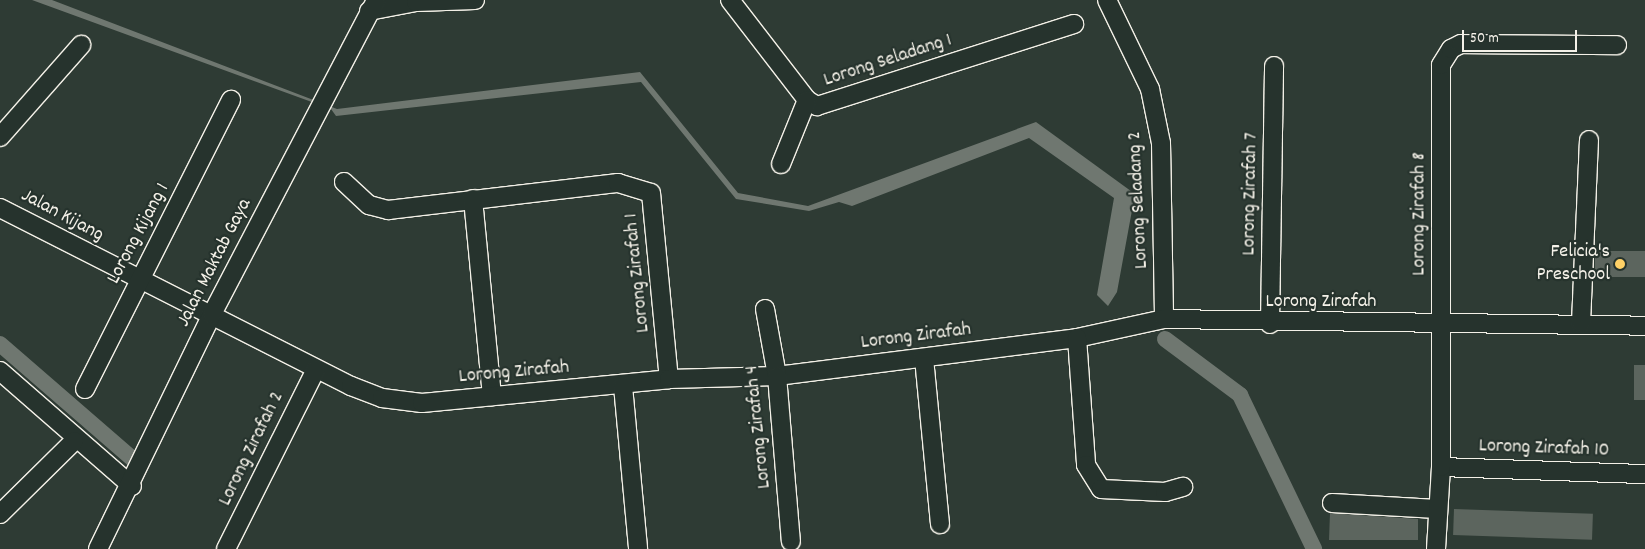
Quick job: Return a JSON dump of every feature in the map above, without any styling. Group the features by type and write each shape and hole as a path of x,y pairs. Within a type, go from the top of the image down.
{"street":[{"path":"372,6 415,1 475,0"},
{"name":"Lorong Seladang 1","path":"730,0 807,100 817,106 1074,24"},
{"name":"Lorong Seladang 2","path":"1107,0 1150,89 1161,143 1164,319"},
{"name":"Jalan Maktab Gaya","path":"98,549 132,486 212,314 372,6"},
{"name":"Lorong Zirafah 8","path":"1436,549 1441,467 1441,65 1445,56 1460,44 1617,45"},
{"path":"0,137 80,45"},
{"name":"Lorong Zirafah 7","path":"1270,324 1274,66"},
{"name":"Lorong Kijang 1","path":"85,389 138,280 231,100"},
{"path":"781,164 807,100"},
{"path":"1581,323 1589,140"},
{"name":"Lorong Zirafah 1","path":"344,182 369,205 388,210 618,183 651,193 669,379"},
{"path":"473,199 492,396"},
{"name":"Jalan Kijang","path":"0,208 138,280 212,314"},
{"name":"Lorong Zirafah 4","path":"765,309 777,376 791,541"},
{"name":"Lorong Zirafah","path":"212,314 316,368 382,398 422,403 623,386 669,379 777,376 1077,338 1164,319 1270,324 1581,323 1645,326"},
{"path":"1077,338 1086,465 1101,490 1165,492 1183,487"},
{"path":"924,358 940,524"},
{"name":"Lorong Zirafah 2","path":"226,549 316,368"},
{"path":"0,371 74,440 132,486"},
{"path":"623,386 638,549"},
{"path":"0,514 74,440"},
{"name":"Lorong Zirafah 10","path":"1441,467 1645,474"},
{"path":"1332,503 1437,509"}],"shaded area":[{"path":"32,0 52,0 337,109 640,72 738,193 808,206 1036,122 1135,194 1117,292 1108,306 1097,295 1114,198 1029,138 852,206 839,202 809,211 736,199 641,82 336,116 331,109"}],"building":[{"name":"Felicia's Preschool","path":"1595,251 1645,251 1645,277 1595,277"},
{"path":"1634,365 1645,365 1645,400 1634,400"},
{"path":"1454,509 1593,514 1592,540 1453,535"},
{"path":"1330,513 1418,519 1418,540 1329,540"}],"waterway":[{"path":"1165,339 1240,395 1314,549"},
{"path":"0,344 135,461"}],"place":[{"name":"Felicia's Preschool","path":"1620,264"}]}
